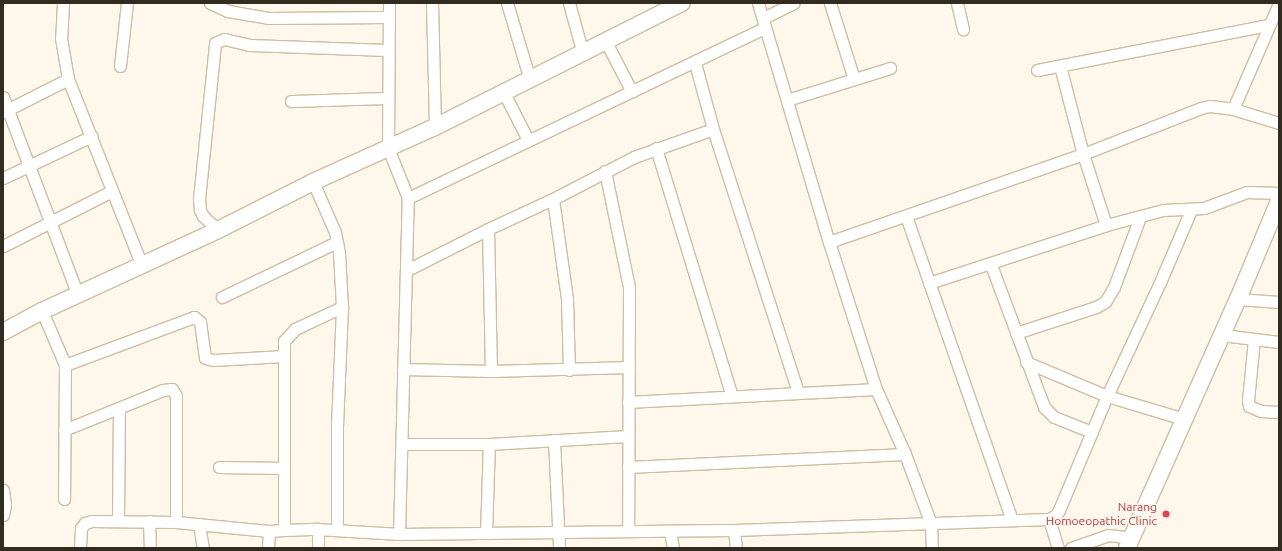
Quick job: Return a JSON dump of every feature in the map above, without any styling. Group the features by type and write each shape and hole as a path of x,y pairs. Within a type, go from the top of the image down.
{"street":[{"path":"64,3 61,38 68,79 92,136 142,266"},
{"path":"120,66 127,3"},
{"path":"210,3 228,11 269,18 388,17"},
{"path":"388,3 388,148 408,198 399,534"},
{"path":"432,3 435,127"},
{"path":"507,3 530,80"},
{"path":"569,3 583,54"},
{"path":"3,332 42,311 218,230 313,182 435,127 682,3"},
{"path":"758,3 829,242 876,389 905,454 931,524 932,548"},
{"path":"408,198 695,62 764,23 794,3"},
{"path":"830,3 854,79"},
{"path":"957,3 962,29"},
{"path":"1233,109 1279,3"},
{"path":"1037,70 1269,25"},
{"path":"218,230 203,216 200,210 199,199 215,43 224,40 249,45 388,50"},
{"path":"606,42 632,92"},
{"path":"695,62 713,129 798,392"},
{"path":"1060,66 1083,154 1106,226"},
{"path":"787,100 890,68"},
{"path":"5,111 68,79"},
{"path":"504,93 528,140"},
{"path":"3,97 5,111 78,295"},
{"path":"291,101 387,98"},
{"path":"829,242 1083,154 1202,108 1210,106 1233,109 1279,122"},
{"path":"407,270 488,228 553,199 606,171 656,148 713,129"},
{"path":"3,178 92,136"},
{"path":"656,148 732,396"},
{"path":"606,171 629,287 628,530"},
{"path":"313,182 335,232 339,253 342,306 337,425 338,530"},
{"path":"3,246 112,191"},
{"path":"929,283 991,265 1106,226 1163,210 1191,210 1204,208 1247,192 1279,193"},
{"path":"553,199 567,299 569,370"},
{"path":"1071,548 1108,535 1129,543 1238,299 1279,201"},
{"path":"80,548 81,528 85,523 91,521 118,520 176,522 269,531 318,529 399,534 628,530 734,530 1049,519 1059,510 1107,396 1162,280 1191,210"},
{"path":"906,216 1012,520"},
{"path":"1016,333 1096,307 1105,302 1114,286 1140,217"},
{"path":"488,228 492,371"},
{"path":"222,297 337,242"},
{"path":"991,265 1040,401 1048,412 1054,417 1092,432"},
{"path":"1238,299 1279,302"},
{"path":"284,530 284,340 288,334 342,306"},
{"path":"42,311 65,365 64,499"},
{"path":"65,365 194,317 200,322 205,358 214,360 284,356"},
{"path":"1222,335 1279,342"},
{"path":"1254,339 1248,400 1249,406 1261,411 1279,412"},
{"path":"1026,362 1107,396 1184,419"},
{"path":"403,369 492,371 569,370 629,367"},
{"path":"64,430 163,390 172,389 176,396 176,522"},
{"path":"628,402 876,389"},
{"path":"118,520 120,408"},
{"path":"402,444 489,444 628,436"},
{"path":"554,440 560,548"},
{"path":"486,533 489,444"},
{"path":"628,467 905,454"},
{"path":"218,467 284,468"},
{"path":"3,490 5,505 3,515"},
{"path":"1049,519 1058,548"},
{"path":"150,521 150,548"},
{"path":"199,524 203,548"},
{"path":"318,529 318,548"},
{"path":"670,530 673,548"},
{"path":"734,530 736,548"},
{"path":"268,548 269,531"}],"place":[{"name":"Narang Homoeopathic Clinic","path":"1166,514"}]}
